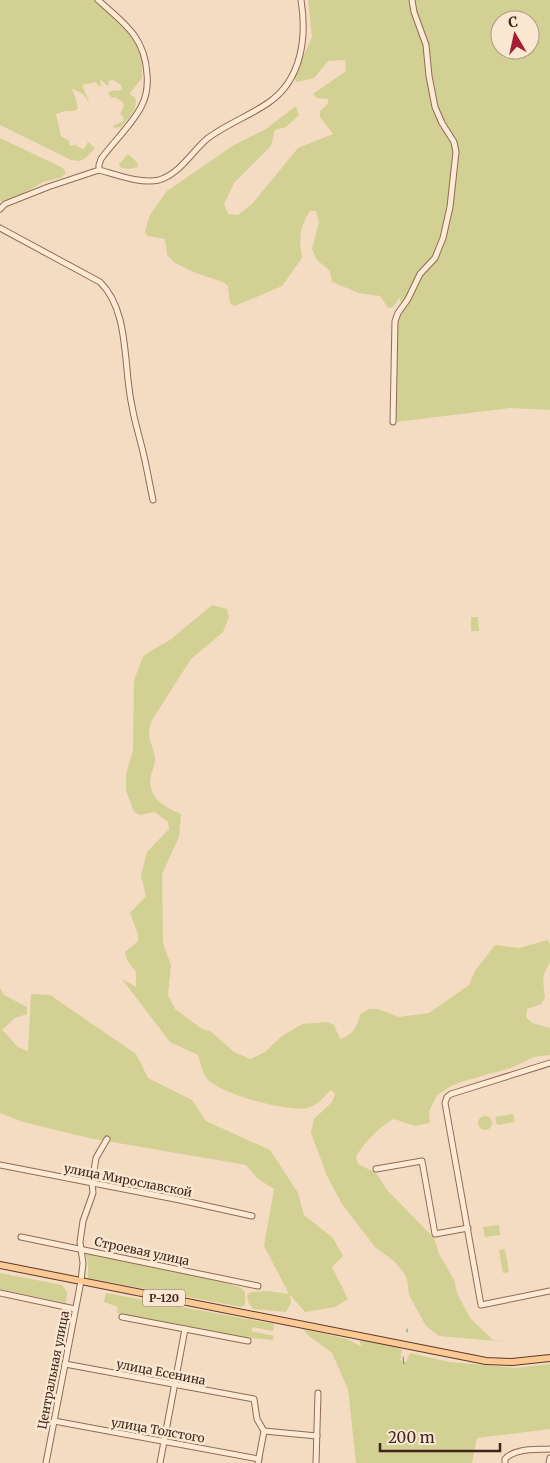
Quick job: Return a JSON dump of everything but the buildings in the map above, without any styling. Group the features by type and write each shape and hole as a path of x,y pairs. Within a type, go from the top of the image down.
{"main road":[{"name":"Р-120","path":"0,1266 486,1361 512,1362 550,1358"}],"street":[{"path":"98,0 123,22 137,38 145,56 148,78 142,107 101,159 99,170"},
{"path":"0,209 5,204 48,187 99,170 154,181 173,174 211,136 269,102 280,93 288,82 302,51 304,33 300,0"},
{"path":"393,422 395,321 420,274 435,258 443,238 450,207 456,152 454,142 442,123 435,106 429,76 426,45 414,12 412,0"},
{"path":"0,228 100,282 109,290 116,305 120,322 130,396 153,500"},
{"path":"550,1062 451,1094 446,1100 481,1305 538,1295 550,1291"},
{"name":"Центральная улица","path":"46,1463 81,1281 83,1262 80,1242 83,1221 93,1193 92,1183 96,1158 107,1139"},
{"path":"376,1169 422,1161 435,1234 468,1228"},
{"name":"улица Мирославской","path":"0,1165 252,1216"},
{"name":"Строевая улица","path":"21,1237 258,1286"},
{"path":"0,1293 75,1309"},
{"path":"122,1317 248,1341"},
{"path":"160,1463 185,1329"},
{"name":"улица Есенина","path":"65,1364 254,1399 258,1419 264,1431"},
{"path":"316,1463 318,1393"},
{"name":"улица Толстого","path":"54,1421 164,1441 258,1461"},
{"path":"258,1461 264,1431 317,1436"},
{"path":"505,1463 505,1459 510,1454 534,1449 550,1449"},
{"path":"549,1463 550,1458"}],"shaded area":[{"path":"0,0 94,0 115,17 141,52 142,78 130,93 130,95 135,97 135,105 132,113 121,127 113,128 113,126 123,121 124,118 120,114 124,106 123,102 115,97 112,98 108,93 110,91 122,90 121,85 113,80 108,81 108,86 100,79 101,86 95,82 82,85 90,104 83,94 71,88 78,108 75,111 65,111 56,114 61,136 69,141 70,146 75,145 84,149 88,142 95,148 81,161 71,160 0,125"},
{"path":"308,0 550,0 550,410 510,408 396,422 397,321 402,312 400,297 393,307 388,308 380,296 359,293 332,282 330,271 317,260 312,249 319,222 316,211 310,211 302,228 300,245 302,258 282,286 235,306 230,303 228,286 223,282 196,273 175,263 167,255 165,239 147,236 145,230 150,215 167,191 234,145 266,129 296,106 299,115 286,127 275,130 271,146 234,183 224,204 228,214 238,215 252,204 298,148 333,134 320,117 320,111 328,104 328,99 317,98 313,94 346,71 345,60 328,61 314,78 297,82 294,77 312,37"},
{"path":"0,138 63,168 66,173 62,177 43,182 14,199 0,201"},
{"path":"128,154 137,162 138,167 128,169 120,167 119,164"},
{"path":"212,605 227,609 229,617 223,632 191,659 152,720 149,731 155,759 150,779 151,789 161,803 181,814 179,837 162,874 163,943 171,965 168,995 175,1009 202,1029 210,1031 234,1052 250,1059 265,1052 282,1036 302,1024 327,1022 334,1025 340,1039 352,1032 360,1014 369,1009 378,1009 399,1017 429,1013 469,985 475,971 495,945 519,948 548,940 550,945 550,962 543,981 545,997 541,1004 527,1009 526,1017 532,1023 550,1028 550,1055 534,1057 511,1068 451,1086 437,1095 429,1111 430,1123 415,1126 394,1119 372,1136 356,1157 358,1164 376,1173 387,1190 434,1238 439,1254 454,1280 457,1293 470,1318 493,1340 508,1342 439,1336 426,1326 409,1295 407,1279 404,1273 394,1261 375,1247 342,1204 327,1176 311,1133 314,1119 332,1102 335,1094 331,1090 315,1105 298,1109 253,1100 224,1090 206,1077 198,1055 170,1042 122,979 136,987 136,972 127,960 125,952 138,941 138,934 130,913 146,896 141,875 147,852 169,829 168,822 155,812 140,815 134,812 126,790 126,774 133,751 134,680 143,657 170,640"},
{"path":"471,617 478,617 479,631 471,631"},
{"path":"0,988 4,995 27,1007 27,1014 15,1018 2,1030 19,1047 28,1051 31,994 50,995 136,1054 148,1078 192,1100 206,1121 270,1150 298,1193 304,1215 333,1238 343,1256 332,1267 348,1299 335,1307 305,1312 290,1295 291,1303 286,1312 253,1309 249,1304 247,1296 250,1292 267,1291 289,1294 264,1246 274,1189 258,1179 246,1165 89,1138 23,1122 0,1113"},
{"path":"513,1114 515,1122 497,1125 495,1117"},
{"path":"482,1116 488,1116 492,1123 488,1130 482,1130 478,1126 478,1120"},
{"path":"499,1225 500,1235 485,1237 483,1227"},
{"path":"505,1249 509,1272 503,1273 499,1250"},
{"path":"85,1250 201,1275 241,1288 245,1292 245,1304 242,1307 88,1278 88,1263"},
{"path":"0,1273 62,1285 67,1292 66,1303 0,1289"},
{"path":"106,1293 274,1324 273,1331 253,1327 251,1331 274,1336 273,1340 250,1338 117,1313 118,1307 104,1302"},
{"path":"303,1329 347,1339 362,1347 360,1339 399,1348 402,1350 400,1360 406,1362 410,1353 449,1362 516,1368 550,1364 550,1429 477,1438 472,1463 356,1463 348,1389 332,1353 309,1336"}],"waterway":[{"path":"403,1357 404,1364"}]}
